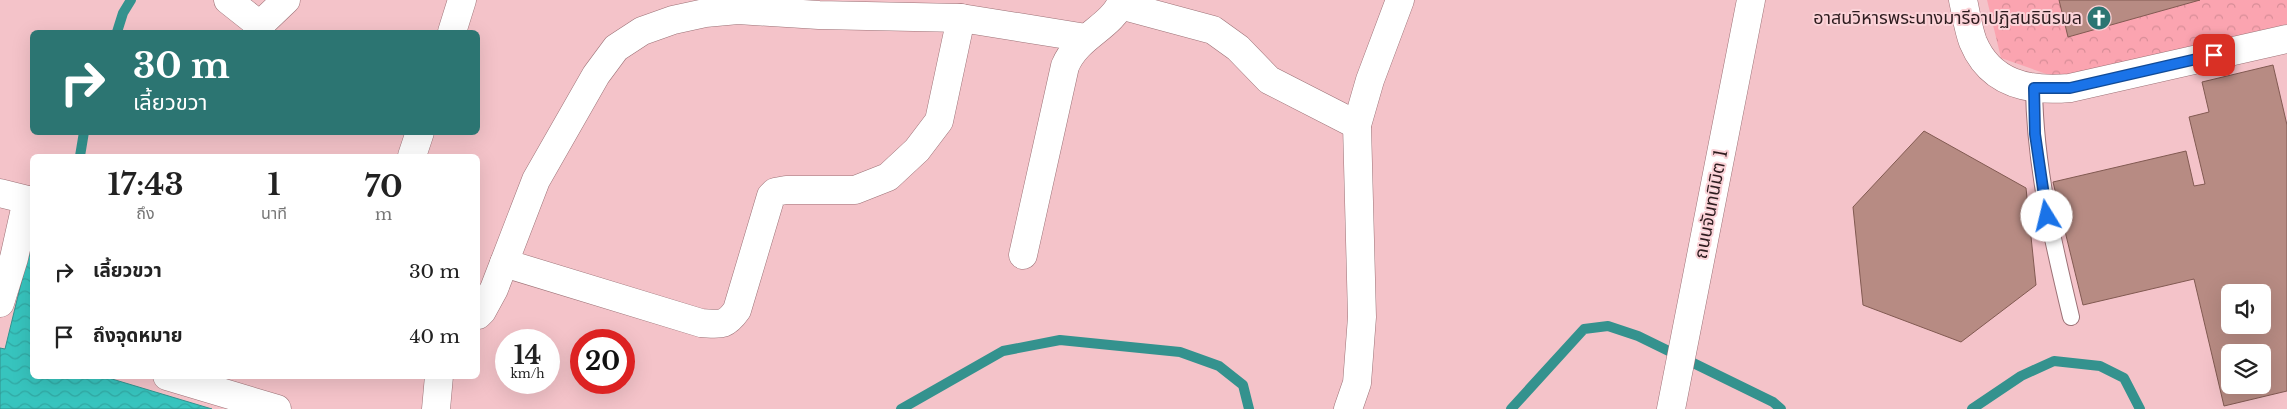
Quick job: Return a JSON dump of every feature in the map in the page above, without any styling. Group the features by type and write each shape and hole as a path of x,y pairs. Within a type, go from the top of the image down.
{"street":[{"path":"228,0 252,19 263,22 286,0"},
{"path":"453,30 462,0"},
{"path":"1348,409 1357,383 1362,317 1357,125 1370,80 1400,0"},
{"name":"ถนนจันทนิมิต 1","path":"1672,407 1751,0"},
{"path":"1963,0 1972,40 1982,60 1993,72 2014,83 2034,88 2070,88 2287,39"},
{"path":"1023,256 1066,66 1071,53 1109,20 1122,3 1213,30 1238,48 1269,80 1357,125"},
{"path":"480,313 494,289 536,180 596,75 616,48 642,32 673,20 705,13 738,10 819,16 961,18 1086,38"},
{"path":"504,262 701,323 722,324 730,320 737,310 770,196 775,192 786,190 856,190 888,177 916,150 939,121 961,18"},
{"path":"413,154 419,135"},
{"path":"0,193 30,201 0,303"},
{"path":"177,379 278,409"},
{"path":"436,409 439,379"}],"lane":[{"path":"2034,88 2035,134 2047,216 2071,317"}],"green space":[{"path":"1987,0 2287,0 2287,24 2058,78 2001,58"}],"water":[{"path":"29,251 30,379 112,379 212,409 0,409 0,348 5,349"}],"building":[{"name":"อาสนวิหารพระนางมารีอาปฏิสนธินิรมล","path":"2059,0 2200,0 2068,37"},
{"path":"2273,65 2287,125 2287,391 2224,406 2221,394 2271,394 2271,344 2221,344 2221,393 2194,279 2083,305 2053,182 2186,151 2194,186 2205,184 2189,117 2209,112 2202,82"},
{"path":"1924,131 2026,188 2036,285 1961,342 1863,305 1853,207"}],"waterway":[{"path":"118,30 123,13 131,0"},
{"path":"80,154 84,135"},
{"path":"1511,409 1584,329 1608,326 1638,336 1773,402 1781,409"},
{"path":"901,409 1003,351 1060,340 1180,352 1219,366 1243,385 1249,409"},
{"path":"1972,409 2021,376 2054,361 2100,366 2124,378 2140,409"}],"place":[{"name":"อาสนวิหารพระนางมารีอาปฏิสนธินิรมล","path":"2099,18"}],"route":[{"path":"2047,216 2035,134 2034,88 2052,90 2070,88 2214,55"}]}
